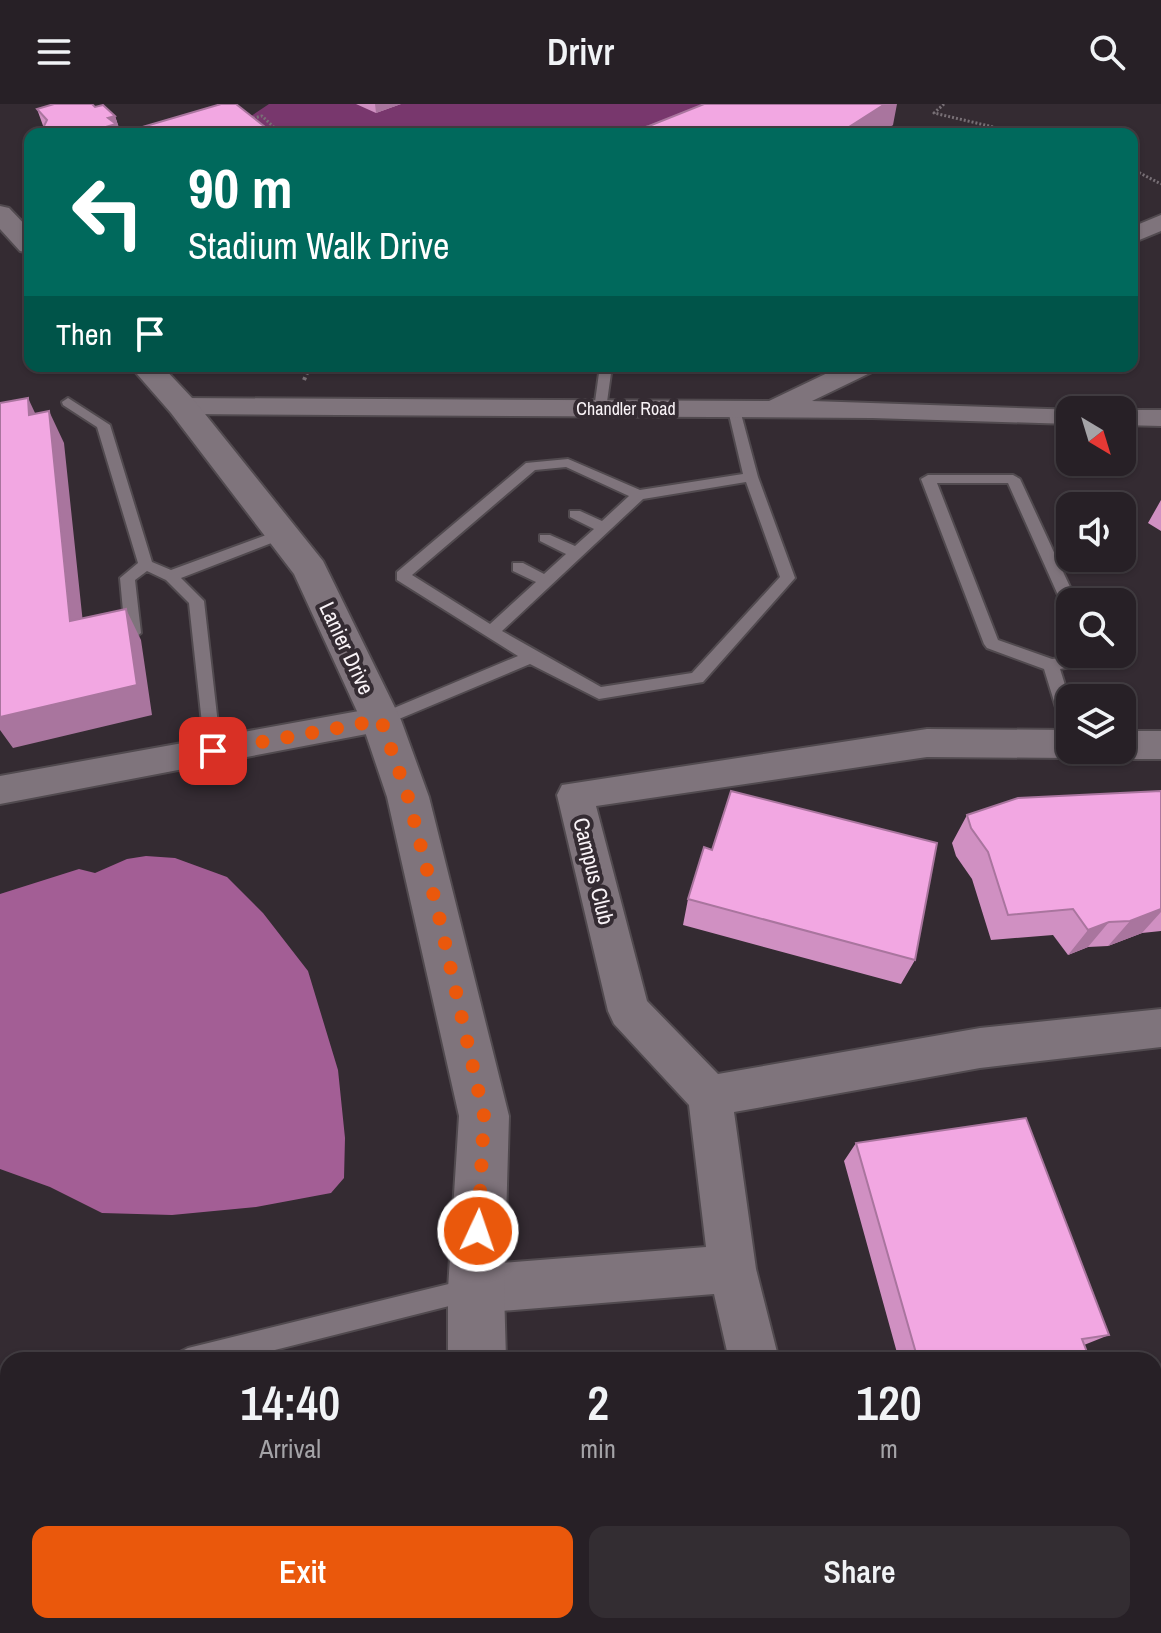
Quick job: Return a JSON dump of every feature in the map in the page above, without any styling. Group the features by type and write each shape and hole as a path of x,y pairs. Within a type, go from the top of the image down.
{"street":[{"path":"0,214 24,239"},
{"path":"1138,233 1161,222"},
{"name":"Lanier Drive","path":"151,372 182,406 310,570 381,720 408,797 438,912 484,1116 476,1289 477,1352"},
{"path":"771,411 851,372"},
{"name":"Chandler Road","path":"182,406 1056,416"},
{"path":"1136,417 1161,418"},
{"path":"0,790 381,720"},
{"name":"Campus Club","path":"710,1096 629,1011 575,795 927,743 1056,744"},
{"path":"1136,745 1161,745"},
{"path":"752,1352 732,1269 710,1096 980,1048 1161,1028"},
{"path":"476,1289 732,1269"}],"lane":[{"path":"600,409 605,372"},
{"path":"68,402 103,425 146,565 171,576 196,601 213,751"},
{"path":"734,410 751,477 788,578 697,678 599,693 531,657 402,576 451,534 488,511 510,484 531,466 568,463 639,495 751,477"},
{"path":"1056,664 992,644 928,479 1013,479 1063,588"},
{"path":"510,484 525,492"},
{"path":"491,632 639,495"},
{"path":"575,514 604,528"},
{"path":"171,576 282,534"},
{"path":"451,534 467,542"},
{"path":"545,538 576,553"},
{"path":"133,633 127,578 146,565"},
{"path":"518,567 546,581"},
{"path":"381,720 531,657"},
{"path":"1051,665 1057,684"},
{"path":"220,1352 476,1289"}],"path":[{"path":"944,104 934,113 998,128"},
{"path":"248,119 262,116 275,128"},
{"path":"1138,172 1161,184"}],"shaded area":[{"path":"269,104 885,104 893,125 888,128 233,128"},
{"path":"146,856 175,858 227,877 263,913 308,971 338,1070 345,1138 344,1178 331,1193 256,1207 172,1215 102,1213 50,1187 0,1169 0,894 79,869 95,873 127,859"}],"building":[{"path":"54,104 103,105 115,116 108,118 116,124 102,128 46,128 47,120 37,109"},
{"path":"221,104 236,104 266,128 139,128"},
{"path":"704,104 885,104 847,128 642,128"},
{"path":"28,398 29,415 49,411 70,621 126,609 137,685 0,717 0,403"},
{"path":"731,791 937,843 915,960 688,899 704,847 712,850"},
{"path":"1161,791 1161,909 1130,921 1109,922 1088,930 1073,909 1008,915 988,852 971,828 967,815 1018,798"},
{"path":"1026,1118 1109,1335 1082,1339 1087,1352 916,1352 856,1143"}],"route":[{"path":"213,751 381,720 408,797 438,912 484,1116 478,1231"}]}
